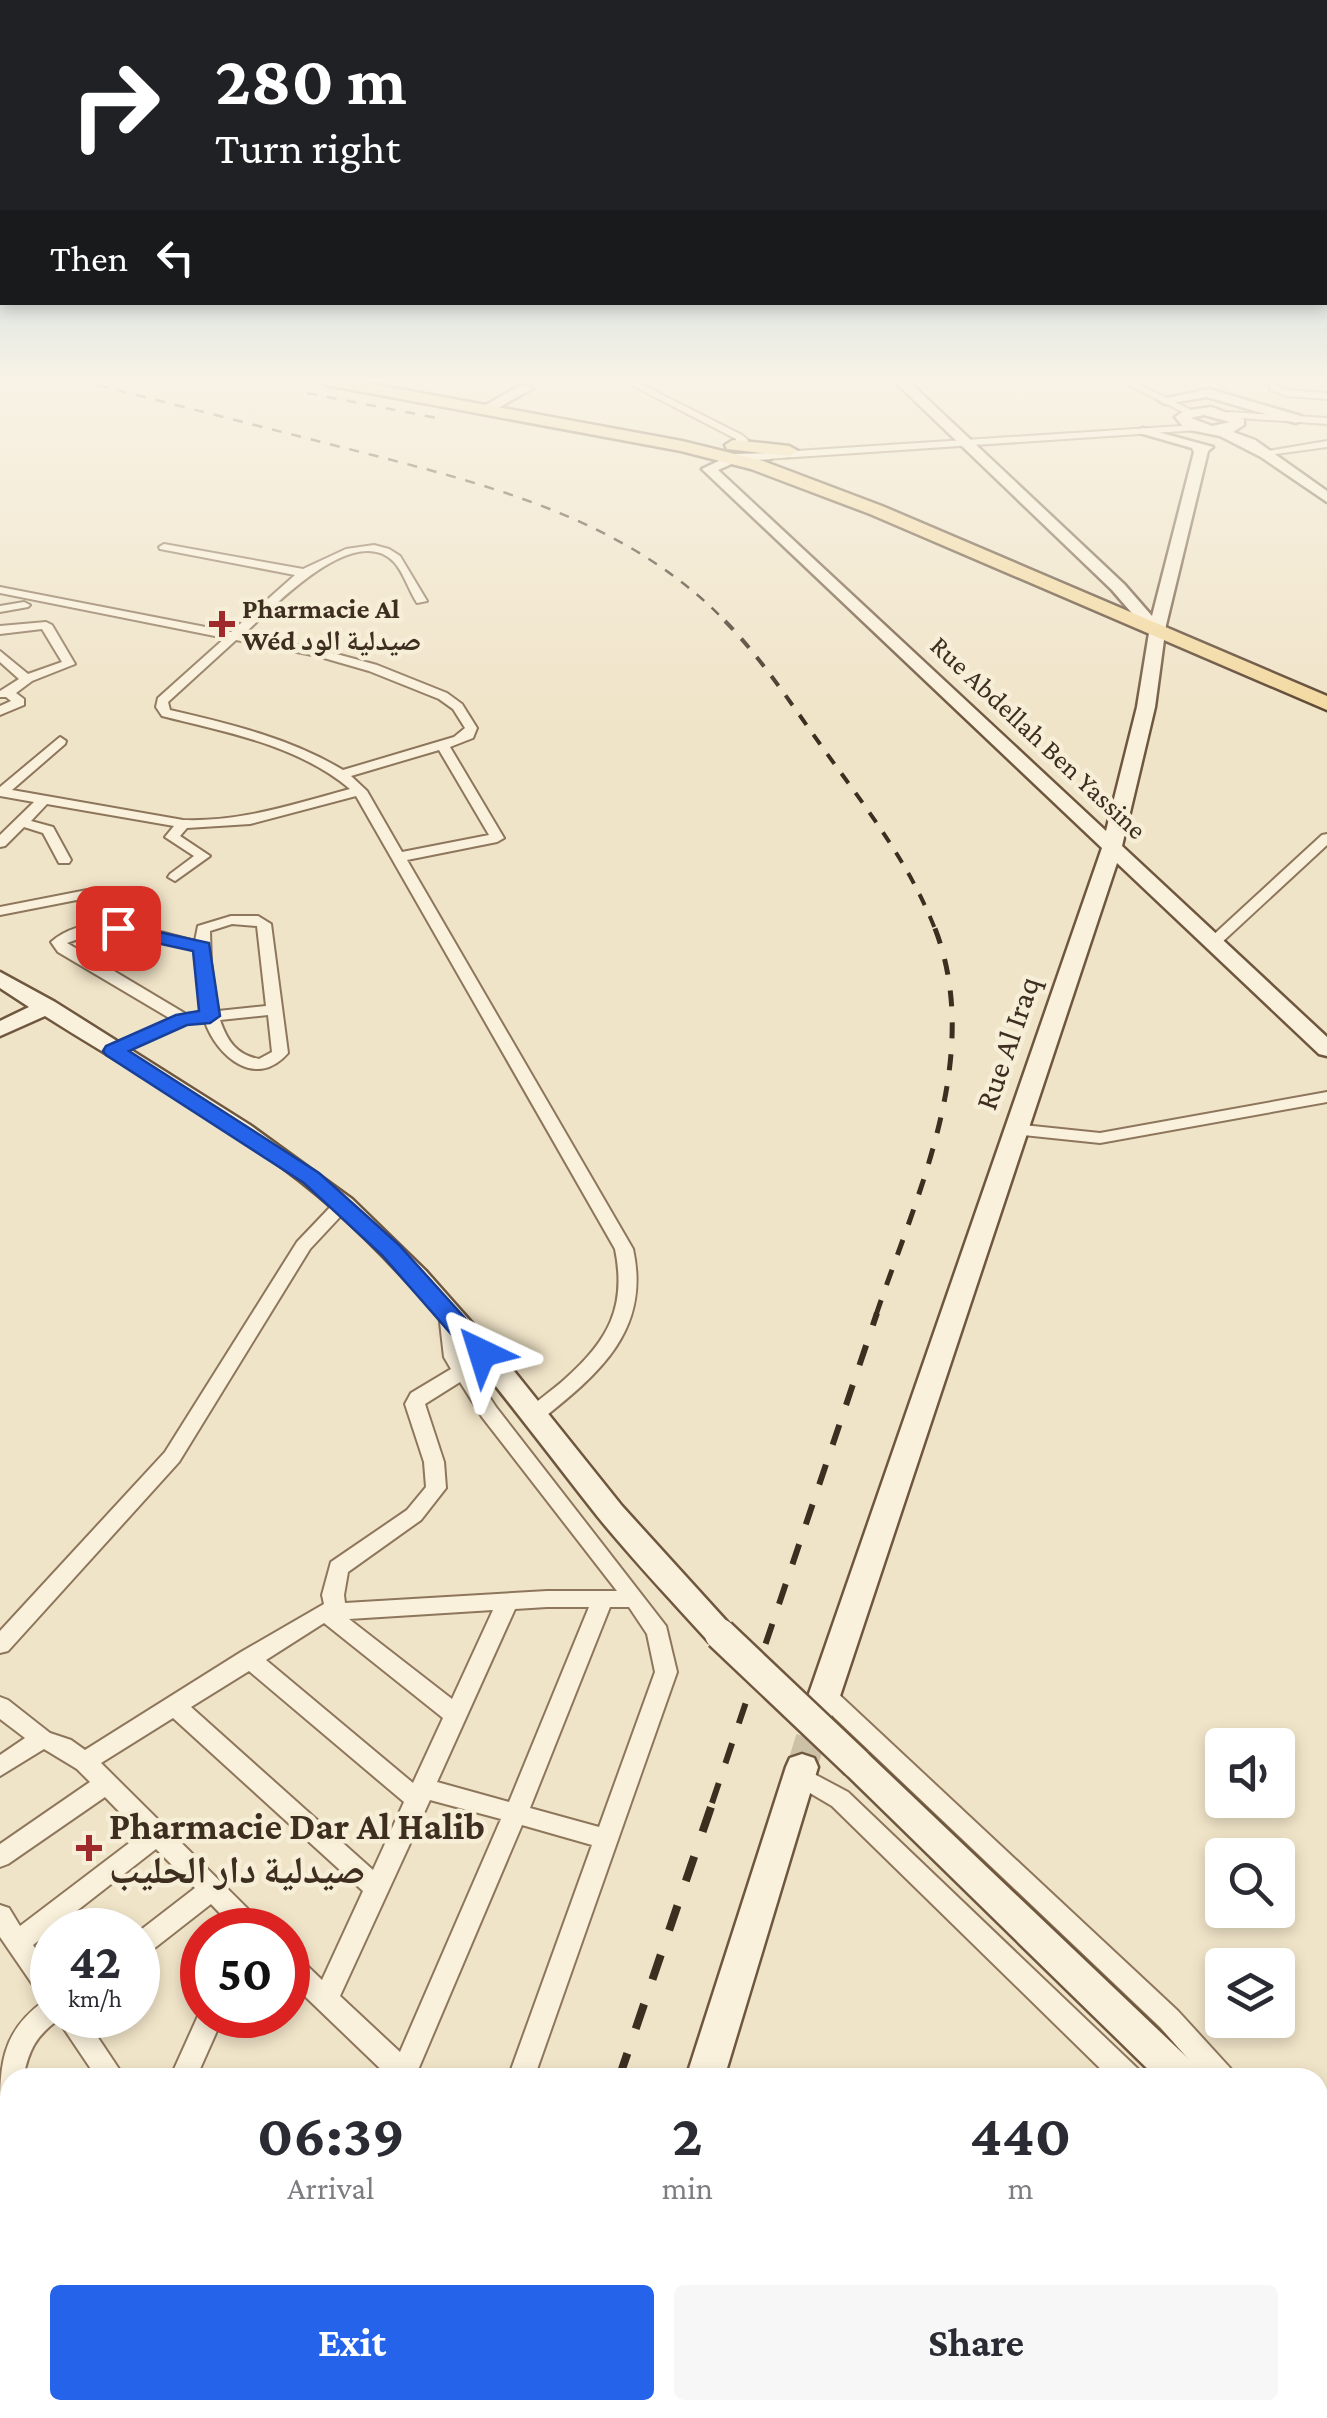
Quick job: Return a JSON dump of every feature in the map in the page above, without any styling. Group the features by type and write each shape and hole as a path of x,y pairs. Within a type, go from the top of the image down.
{"main road":[{"path":"828,493 1327,687"},
{"path":"889,493 1137,608 1198,648 1327,704"},
{"path":"1155,654 1198,648"}],"street":[{"name":"Rue Abdellah Ben Yassine","path":"765,493 1112,847 1327,1049"},
{"path":"1019,493 1137,608"},
{"name":"Rue Al Iraq","path":"822,1701 1112,847 1159,624 1192,493"},
{"path":"164,547 304,573"},
{"path":"421,601 396,558 373,548 350,550 304,573 238,637 162,701 162,707 166,713 229,728 344,774 360,791 624,1250 633,1274 625,1310 593,1366 534,1415"},
{"path":"0,590 373,668 443,696 458,707 471,728 468,735 344,774"},
{"path":"0,609 24,605"},
{"path":"0,630 46,624 70,664 28,678 4,693 20,702 0,710"},
{"path":"2,660 28,678"},
{"path":"1,792 60,741"},
{"path":"400,857 497,838 443,744"},
{"path":"1,792 184,824 234,824 360,791"},
{"path":"0,843 44,800"},
{"path":"21,822 48,830 64,860"},
{"path":"174,877 203,856 172,837 184,824"},
{"path":"1214,941 1327,838"},
{"path":"0,911 87,894"},
{"path":"245,920 264,924 280,1054 264,1063 244,1062 215,1034 202,947 203,929 212,923 245,920"},
{"path":"183,1019 63,949 58,942 70,935 118,928 202,947"},
{"path":"0,979 268,1148 343,1204 448,1313 472,1362 489,1412 658,1632 666,1672 525,2068"},
{"path":"0,1028 46,1007"},
{"path":"113,1051 183,1019 276,1010"},
{"path":"1014,1129 1100,1138 1327,1098"},
{"path":"0,1645 172,1457 294,1259 343,1204"},
{"path":"472,1362 534,1415 612,1514 720,1634 1173,2068"},
{"path":"331,1610 338,1568 414,1515 436,1488 434,1462 415,1404 418,1398 472,1362"},
{"path":"410,2068 603,1598"},
{"path":"84,1762 331,1610 634,1599"},
{"path":"325,2001 508,1603"},
{"path":"331,1610 456,1716"},
{"path":"249,1658 423,1795 516,1814 608,1839"},
{"path":"822,1701 1169,2019 1213,2068"},
{"path":"0,1706 42,1738 84,1762 229,1908"},
{"path":"176,1707 378,1890"},
{"path":"0,1767 42,1738"},
{"path":"708,2068 802,1772 840,1799 1119,2068"},
{"path":"0,1856 106,1784"},
{"path":"18,1942 156,1836"},
{"path":"160,1929 211,1890"},
{"path":"0,1916 30,1960"},
{"path":"310,1986 399,2068"},
{"path":"9,2068 16,2039 30,2025"},
{"path":"84,2038 105,2068"},
{"path":"188,2068 201,2038"}],"tunnel":[{"path":"802,1767 820,1708"}],"railway":[{"path":"505,493 595,529 642,555 686,586 726,622"},
{"path":"726,622 775,681 884,833 912,879 935,928"},
{"path":"876,1315 926,1172 949,1073 952,1024 948,975 935,928"},
{"path":"712,1803 877,1313"},
{"path":"622,2068 713,1801"}],"place":[{"name":"Pharmacie Al Wéd صيدلية الود","path":"222,624"},
{"name":"Pharmacie Dar Al Halib صيدلية دار الحليب","path":"89,1848"}],"route":[{"path":"118,928 202,947 210,1016 183,1019 113,1051 312,1178 417,1277 482,1353"}]}
